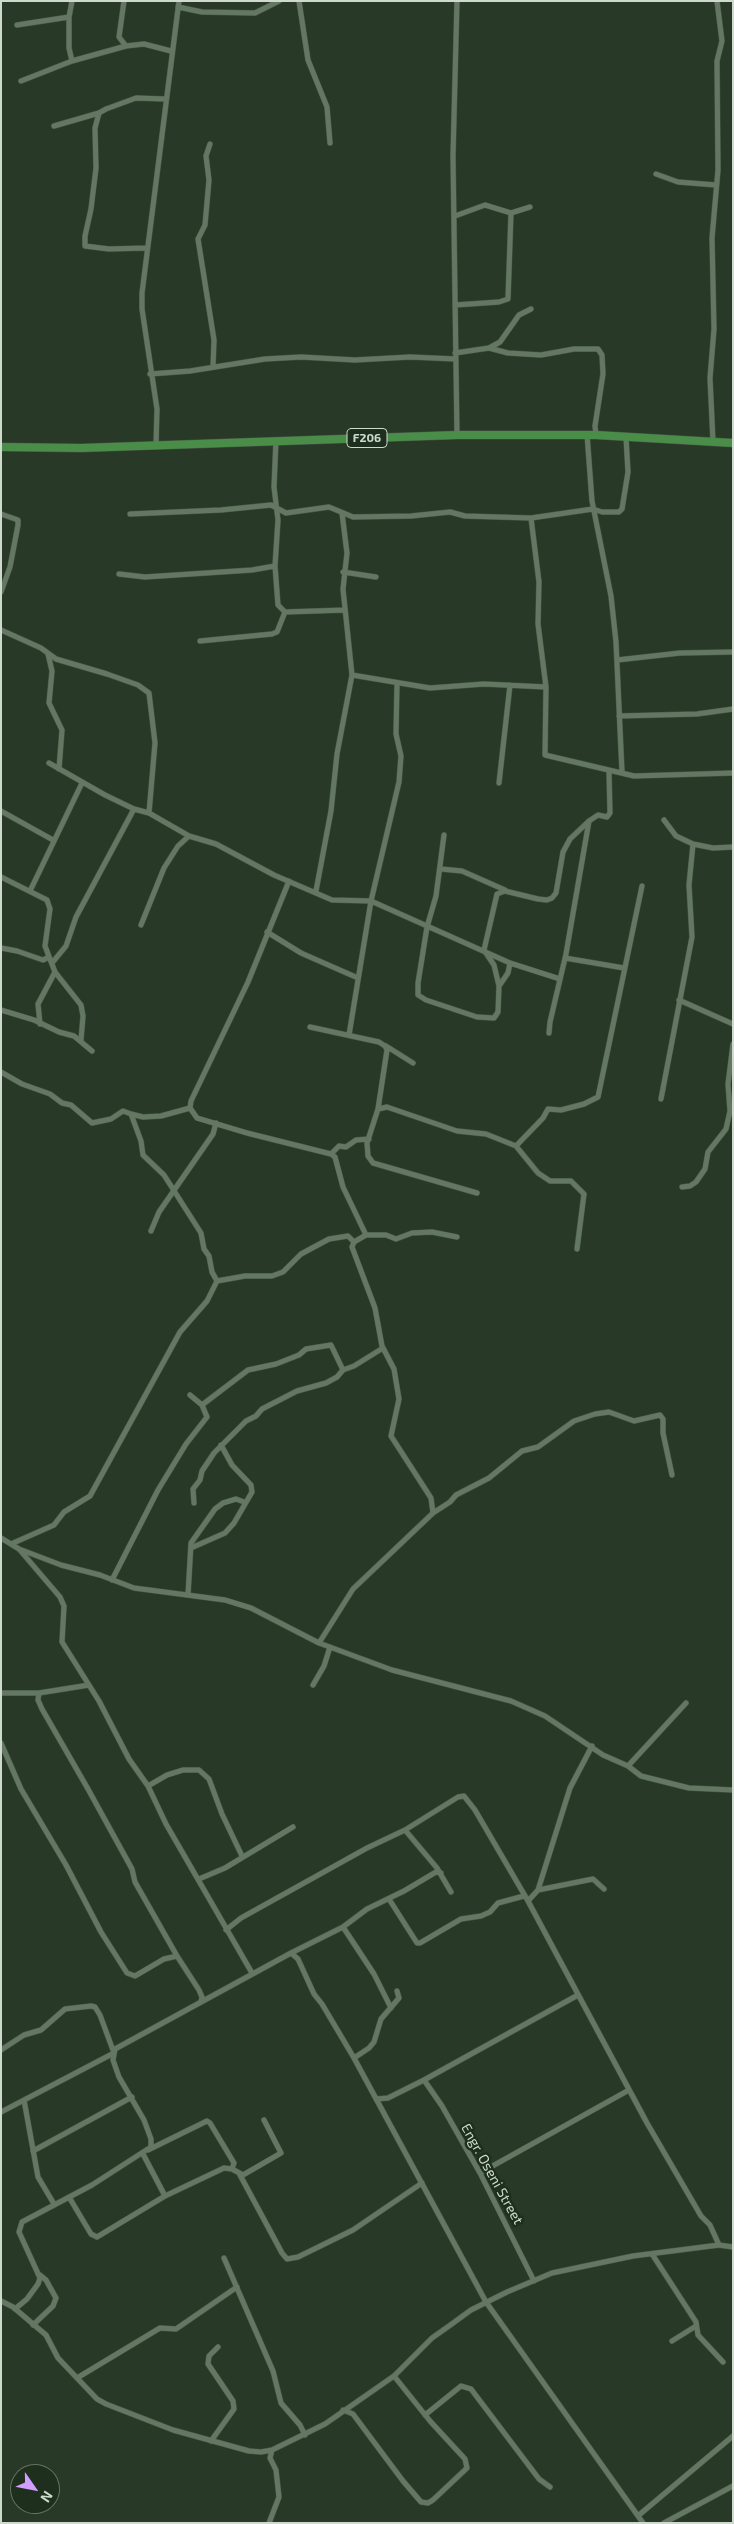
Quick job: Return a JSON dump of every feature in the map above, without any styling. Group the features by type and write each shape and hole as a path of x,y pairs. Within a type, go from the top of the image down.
{"main road":[{"name":"F206","path":"1,447 156,445 457,435 587,434 733,443"}],"street":[{"path":"72,1 69,18 69,48 72,61"},
{"path":"124,1 119,37 126,46"},
{"path":"156,445 157,409 150,374 149,345 142,309 146,248 178,4 202,12 256,13 279,1"},
{"path":"299,1 308,60 327,107 330,143"},
{"path":"457,1 454,156 457,435"},
{"path":"713,442 710,378 714,329 712,238 716,184 717,61 722,41 717,1"},
{"path":"17,25 69,18"},
{"path":"21,81 72,61 126,46 144,44 171,51"},
{"path":"54,126 99,114 136,98 166,99"},
{"path":"99,114 95,128 96,168 84,236 85,246 109,249 146,248"},
{"path":"210,144 206,156 209,180 205,225 198,239 212,322 215,360 213,367"},
{"path":"656,174 678,182 716,184"},
{"path":"455,216 485,205 511,213 530,207"},
{"path":"455,305 499,302 508,299 511,213"},
{"path":"150,374 265,359 301,357 355,360 456,356 490,348 500,342 508,334 519,315 531,309"},
{"path":"490,348 508,353 541,355 574,349 598,349 602,355 603,374 595,426 596,435"},
{"path":"587,434 593,509 611,596 617,660 622,772"},
{"path":"130,514 221,510 271,505 286,513 329,507 353,517 411,516 450,512 465,516 531,518 593,509 602,512 619,512 622,509 628,472 626,436"},
{"path":"276,440 274,487 276,509 275,566 278,605 284,612"},
{"path":"316,891 331,811 337,754 352,675 345,610 343,572 346,553 342,513"},
{"path":"1,514 18,520 10,567 1,592"},
{"path":"531,518 539,582 538,624 546,687 545,755 609,772 622,772 634,776 733,773"},
{"path":"120,574 145,577 252,570 275,566"},
{"path":"343,572 376,577"},
{"path":"284,612 345,610"},
{"path":"200,641 272,634 277,632 284,612"},
{"path":"1,630 41,648 56,659 138,685 148,693 155,743 149,813"},
{"path":"41,648 52,663 49,703 62,730 59,769"},
{"path":"617,660 680,653 733,652"},
{"path":"352,675 430,688 484,684 546,687"},
{"path":"349,1035 371,901 400,782 401,756 396,734 397,684"},
{"path":"499,782 510,685"},
{"path":"619,716 697,714 733,709"},
{"path":"48,763 82,783 134,809 149,813 165,824 189,836 216,844 289,881 316,891 332,900 371,901 510,963 560,979"},
{"path":"441,869 468,873 505,891 538,899 547,900 552,898 556,893 563,852 570,839 598,815 607,817 610,813 609,772"},
{"path":"30,891 52,840 82,783"},
{"path":"52,963 66,946 76,917 134,809"},
{"path":"1,811 52,840"},
{"path":"664,820 676,836 694,844 713,848 733,847"},
{"path":"549,1033 565,958 589,821"},
{"path":"444,835 441,869 428,927 418,983 418,995 426,1000 477,1017 494,1018 498,1012 499,986 494,965 484,950 497,894 505,891"},
{"path":"142,925 164,868 178,846 189,836"},
{"path":"661,1100 692,936 689,885 694,844"},
{"path":"1,877 47,900 50,909 45,946 55,972 81,1005 83,1016 81,1040"},
{"path":"289,881 248,982 191,1101 190,1108 197,1118 331,1154 335,1157 343,1187 366,1235"},
{"path":"516,1146 543,1118 548,1109 561,1110 584,1104 598,1097 642,886"},
{"path":"267,932 301,953 358,978"},
{"path":"1,948 18,951 43,960 49,957"},
{"path":"565,958 624,968"},
{"path":"499,986 508,973 510,963"},
{"path":"40,1024 38,1004 55,972"},
{"path":"679,1000 733,1024"},
{"path":"1,1010 81,1040 92,1051"},
{"path":"310,1027 379,1042 413,1063"},
{"path":"682,1187 690,1186 696,1182 705,1168 708,1152 726,1129 730,1111 729,1076 733,1044"},
{"path":"385,1046 387,1050 378,1109 369,1139 368,1156 373,1163 477,1193"},
{"path":"1,1072 22,1084 50,1094 62,1103 71,1105 92,1123 111,1119 123,1111 143,1118 161,1116 190,1108"},
{"path":"378,1109 387,1107 400,1113 440,1124 457,1132 486,1134 516,1146 538,1173 550,1181 571,1181 584,1194 577,1249"},
{"path":"131,1114 141,1141 143,1155 164,1175 200,1233 204,1249 209,1256 212,1272 217,1281"},
{"path":"152,1231 159,1212 213,1134 216,1123"},
{"path":"331,1154 339,1146 346,1147 356,1140 369,1139"},
{"path":"433,1513 431,1498 391,1436 399,1399 394,1369 384,1348 375,1308 352,1247 354,1242 366,1235 386,1235 396,1239 412,1233 432,1232 457,1237"},
{"path":"217,1281 245,1276 272,1276 283,1272 301,1254 329,1239 348,1236 354,1242"},
{"path":"11,1544 54,1525 64,1512 90,1496 180,1332 208,1301 217,1281"},
{"path":"202,1405 248,1370 276,1364 300,1355 306,1349 331,1345 343,1370"},
{"path":"194,1502 194,1489 200,1480 202,1471 221,1445 262,1409 297,1391 326,1383 337,1377 343,1370 354,1366 384,1348"},
{"path":"112,1580 158,1490 186,1444 207,1417 202,1405 190,1395"},
{"path":"319,1643 353,1589 433,1513 450,1502 456,1495 489,1478 522,1451 538,1447 574,1421 595,1414 609,1412 634,1421 660,1415 663,1419 663,1433 672,1475"},
{"path":"190,1548 225,1533 234,1523 244,1502 252,1492 251,1485 232,1465 221,1445"},
{"path":"188,1595 191,1543 223,1503 236,1500 244,1502"},
{"path":"1,1538 19,1549 61,1565 134,1588 225,1600 251,1608 319,1643 392,1670 511,1701 545,1716 603,1755 628,1766 641,1776 677,1786 704,1790 733,1790"},
{"path":"19,1549 60,1597 64,1606 62,1642 90,1685 122,1746 148,1786 166,1824 252,1973"},
{"path":"313,1685 324,1666 330,1647"},
{"path":"1,1694 38,1693 90,1685"},
{"path":"38,1693 38,1700 132,1870 135,1882 177,1956 199,1990 200,2002"},
{"path":"628,1766 686,1703"},
{"path":"1,1743 20,1790 66,1865 101,1932 127,1973 135,1976 164,1959 177,1956"},
{"path":"538,1890 570,1788 592,1746"},
{"path":"148,1786 167,1775 184,1770 199,1770 209,1779 222,1814 242,1856"},
{"path":"226,1930 248,1914 367,1848 405,1830 458,1797 464,1796 476,1810 629,2090 701,2216 710,2225 719,2245"},
{"path":"199,1879 226,1868 242,1856 271,1842 293,1827"},
{"path":"405,1830 440,1873 451,1892"},
{"path":"1,2112 114,2052 119,2047 143,2036 252,1973 343,1928 367,1909 389,1899 436,1872 440,1873"},
{"path":"389,1899 417,1943 420,1943 461,1919 482,1916 490,1912 498,1903 526,1899 538,1890 593,1879 604,1889"},
{"path":"343,1928 374,1974 391,2008"},
{"path":"291,1953 298,1960 314,1994 354,2058 486,2302 643,2523"},
{"path":"354,2058 370,2048 374,2042 381,2019 399,1998 397,1991"},
{"path":"376,2099 388,2098 424,2080 578,1995"},
{"path":"1,2050 24,2035 41,2030 65,2009 91,2006 95,2008 100,2015 114,2052 113,2060 119,2076 132,2097 148,2130 151,2143 148,2150"},
{"name":"Engr. Oseni Street","path":"424,2080 442,2106 480,2173 534,2281"},
{"path":"480,2173 629,2090"},
{"path":"33,2151 44,2147 132,2097"},
{"path":"24,2100 38,2177 54,2204"},
{"path":"240,2175 281,2153 264,2120"},
{"path":"15,2309 27,2299 38,2284 39,2275 19,2228 22,2222 69,2197 148,2150 207,2121 234,2162 232,2169"},
{"path":"143,2154 165,2196"},
{"path":"69,2197 91,2234 96,2237 165,2196 224,2168 232,2169 240,2175 287,2259 298,2256 353,2230 422,2183"},
{"path":"1,2301 15,2309 46,2335 58,2358 97,2399 106,2404 173,2430 212,2441 249,2451 272,2450 305,2435 394,2376 432,2338 471,2310 486,2302 534,2281 575,2268 652,2254 719,2245 733,2247"},
{"path":"652,2254 696,2326 698,2335 723,2362"},
{"path":"224,2258 273,2370 281,2403 300,2425 305,2435"},
{"path":"33,2324 53,2306 56,2298 46,2280 39,2275"},
{"path":"77,2378 160,2328 176,2329 237,2288"},
{"path":"672,2341 696,2326"},
{"path":"212,2441 234,2409 234,2401 208,2364 209,2356 218,2347"},
{"path":"342,2410 353,2414 403,2481 424,2503 433,2500 467,2468 465,2460 425,2415 394,2376"},
{"path":"425,2415 461,2386 471,2389 539,2478 550,2487"},
{"path":"639,2515 733,2436"},
{"path":"268,2523 279,2497 276,2470 270,2458 272,2450"},
{"path":"664,2523 733,2486"}]}
